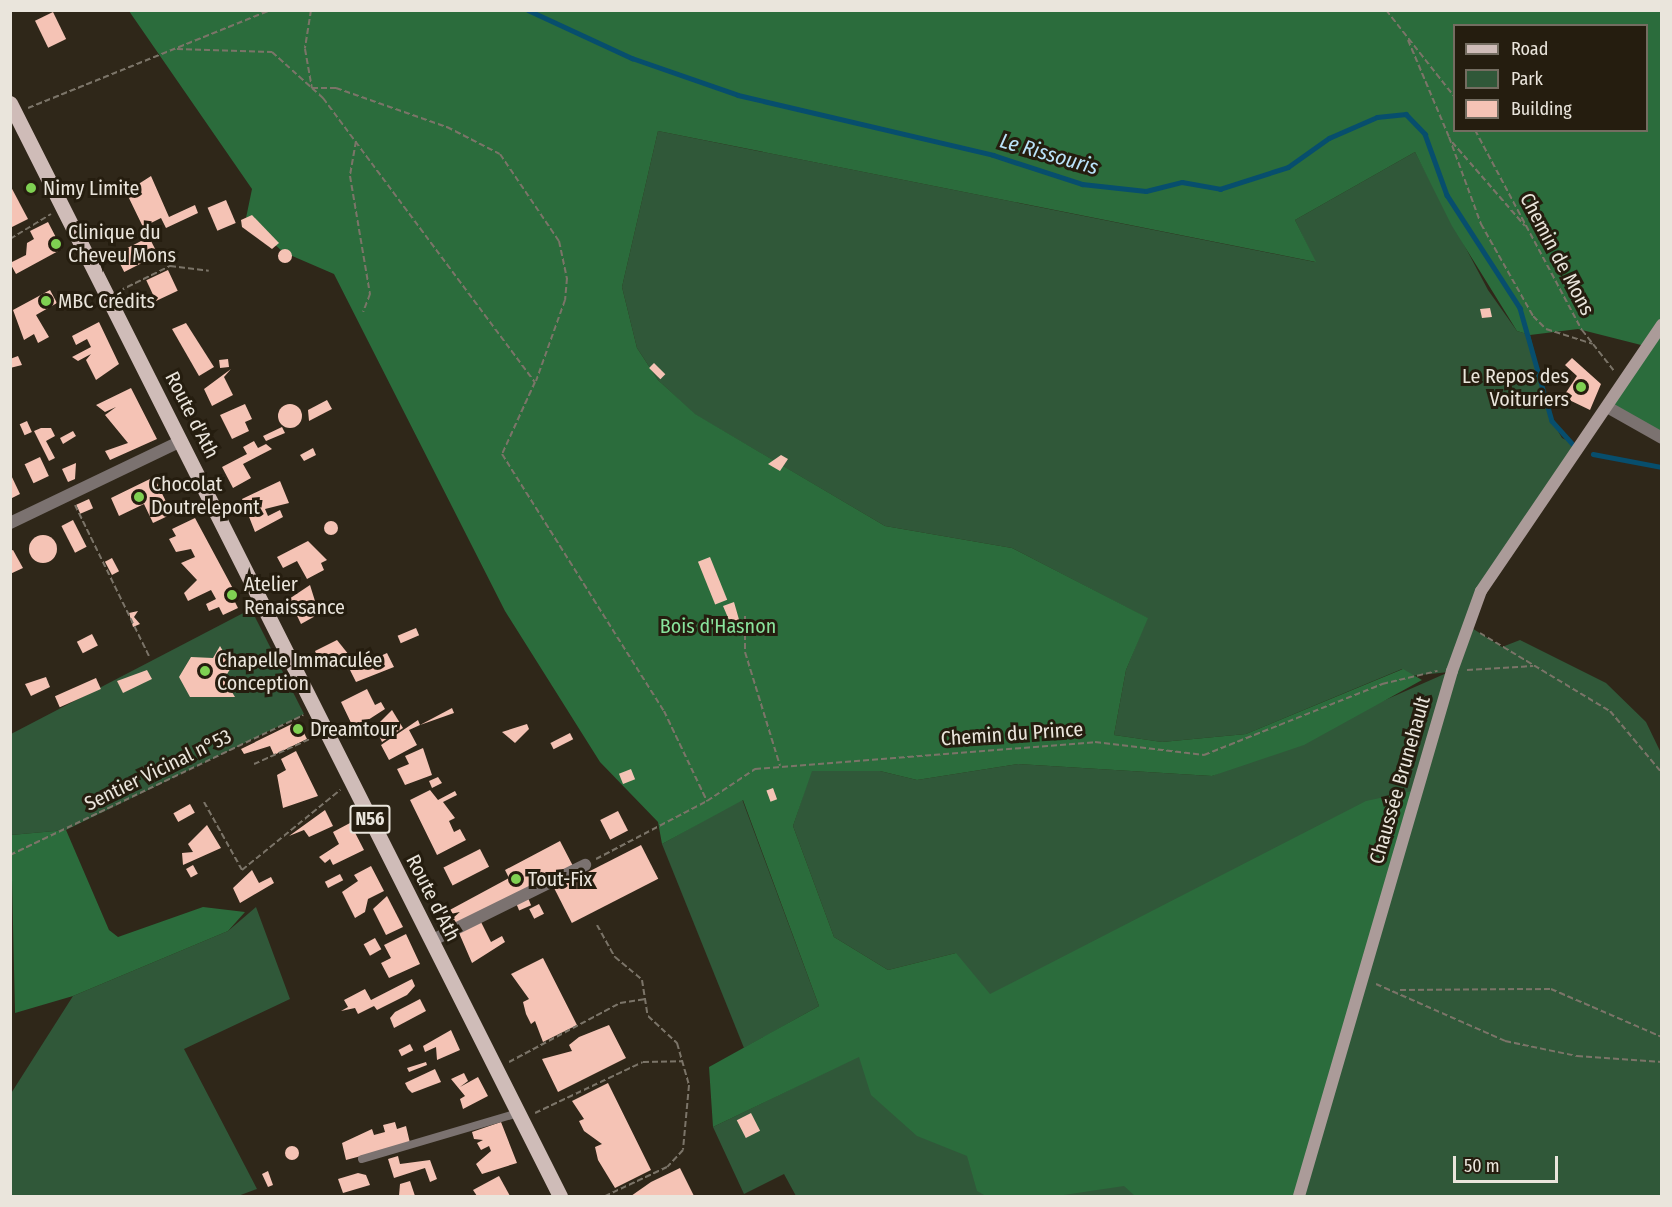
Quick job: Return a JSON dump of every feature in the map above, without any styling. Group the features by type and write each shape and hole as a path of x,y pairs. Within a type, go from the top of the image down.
{"main road":[{"name":"Route d'Ath","path":"13,108 560,1197"},
{"name":"Chaussée Brunehault","path":"1299,1197 1452,671 1481,591 1608,408 1662,325"}],"street":[{"path":"1608,408 1662,438"},
{"path":"10,523 181,441"},
{"path":"431,941 585,865"}],"lane":[{"path":"362,1159 520,1116"}],"path":[{"path":"13,108 177,49 270,10"},
{"path":"311,10 305,49 312,88"},
{"path":"1386,10 1453,94"},
{"path":"1408,40 1449,137 1481,224 1533,316 1546,329 1593,344"},
{"path":"177,49 272,52 312,88 356,141 535,381"},
{"path":"312,88 336,88 426,119 500,154 559,241 567,278 565,300 535,381 502,454 664,711 707,801"},
{"name":"Chemin de Mons","path":"1476,132 1593,344 1624,384"},
{"path":"1449,137 1527,228"},
{"path":"356,141 350,176 370,294 363,312"},
{"path":"10,239 63,208"},
{"path":"109,296 170,266 209,272"},
{"path":"70,494 149,656"},
{"path":"745,616 745,652 780,766"},
{"path":"1467,625 1610,711 1662,773"},
{"name":"Chemin du Prince","path":"585,865 707,801 755,769 1095,741 1204,755 1382,684 1452,671 1533,666"},
{"name":"Sentier Vicinal n°53","path":"10,855 315,708"},
{"path":"254,764 327,732"},
{"path":"204,802 242,870 321,801 353,783"},
{"path":"597,925 615,957 642,980 648,1016 677,1043 689,1085 683,1150 667,1167 605,1197"},
{"path":"1360,983 1397,990 1551,989 1662,1037"},
{"path":"1397,990 1505,1041 1577,1056 1662,1062"},
{"path":"496,1069 620,1003 645,999"},
{"path":"520,1116 643,1062 683,1061"}],"green space":[{"name":"Bois d'Hasnon","path":"129,11 1661,11 1661,438 1609,408 1649,347 1578,329 1530,335 1517,331 1452,226 1415,152 1295,220 1316,262 658,131 622,287 637,348 658,380 695,414 885,526 1012,548 1148,618 1126,670 1114,735 1162,742 1246,734 1403,669 1422,680 1304,745 1212,776 1018,764 917,780 880,771 812,771 793,826 834,937 888,970 956,953 990,994 1366,801 1417,790 1299,1196 1135,1196 1124,1186 1057,1196 986,1196 977,1191 967,1156 917,1136 871,1095 859,1057 713,1127 709,1067 819,1006 743,800 662,844 658,822 600,762 505,611 334,274 283,252 246,218 252,189"},
{"path":"658,131 1315,262 1295,220 1415,152 1488,290 1517,331 1530,335 1552,421 1562,438 1582,448 1510,546 1467,625 1502,647 1520,640 1606,683 1646,722 1661,753 1661,1196 796,1196 784,1174 744,1194 713,1127 859,1056 956,953 888,970 834,937 793,826 811,771 880,771 917,780 1018,764 1212,776 1449,672 1410,676 1402,669 1246,734 1162,742 1114,735 1126,670 1147,618 1012,548 885,526 694,414 658,380 637,348 622,287"},
{"path":"251,609 304,714 66,830 11,835 11,734"},
{"path":"742,799 819,1006 744,1048 662,844"},
{"path":"66,830 109,930 118,937 203,907 245,912 228,931 73,996 15,1013 11,835"},
{"path":"256,907 290,999 184,1049 257,1189 238,1196 11,1196 10,1095 73,996 228,931"}],"building":[{"path":"53,12 66,39 48,48 35,21"},
{"path":"151,176 169,217 195,205 198,213 166,228 161,218 143,227 126,192"},
{"path":"10,185 28,219 10,228"},
{"path":"226,200 236,223 217,231 208,208"},
{"path":"252,215 279,243 272,249 242,227 241,220"},
{"path":"48,222 62,249 16,274 10,263 26,255 27,243 34,239 30,231"},
{"path":"149,237 158,255 124,272 115,254"},
{"path":"285,249 290,251 292,256 290,261 285,263 280,261 278,256 280,251"},
{"path":"168,270 178,291 156,301 146,280"},
{"path":"50,290 57,303 36,315 49,337 38,343 34,334 24,340 13,310"},
{"path":"1490,308 1492,317 1482,318 1480,309"},
{"path":"99,322 119,364 96,380 86,360 91,354 78,361 72,357 91,347 87,339 76,345 72,336"},
{"path":"186,323 214,367 199,376 172,329"},
{"path":"18,356 22,365 10,368 10,359"},
{"path":"1572,358 1601,384 1590,410 1563,397 1577,376 1565,365"},
{"path":"228,359 229,367 220,368 219,360"},
{"path":"654,363 665,374 660,379 649,368"},
{"path":"231,369 224,377 233,395 212,406 204,389"},
{"path":"131,388 157,439 110,460 105,451 128,443 105,415 116,407 105,412 96,405"},
{"path":"327,400 332,409 309,421 308,410"},
{"path":"245,404 252,419 245,422 249,431 232,439 220,415"},
{"path":"290,404 295,405 301,411 301,421 295,427 290,428 285,427 279,421 278,416 279,411 285,405"},
{"path":"27,421 32,432 25,435 20,424"},
{"path":"282,427 285,433 266,441 263,436"},
{"path":"51,428 55,436 46,441 55,458 49,461 34,431"},
{"path":"73,431 76,436 63,444 60,438"},
{"path":"254,441 258,448 266,444 272,449 243,464 251,478 233,488 222,467 247,454 243,447"},
{"path":"313,448 316,455 304,461 300,455"},
{"path":"781,455 788,459 780,471 768,464"},
{"path":"40,457 49,476 33,483 25,464"},
{"path":"76,463 75,479 68,482 62,469"},
{"path":"10,473 20,494 10,499"},
{"path":"154,477 172,514 153,523 144,504 119,516 111,498"},
{"path":"280,481 289,503 265,509 268,516 280,510 283,517 255,532 242,499"},
{"path":"89,499 93,508 80,514 76,505"},
{"path":"195,518 238,598 234,600 238,608 223,615 219,607 209,611 206,604 216,599 211,590 188,601 184,593 197,580 181,563 195,557 191,549 176,552 169,539 176,536 172,529"},
{"path":"73,520 87,547 75,553 61,526"},
{"path":"328,521 334,521 338,528 334,535 328,535 324,531 324,525"},
{"path":"43,535 53,539 57,549 53,559 43,563 33,559 29,549 33,539"},
{"path":"308,541 327,560 321,563 324,570 307,579 297,561 283,568 277,557"},
{"path":"13,550 23,568 10,574 10,551"},
{"path":"710,557 727,600 715,605 698,562"},
{"path":"112,558 119,571 112,575 105,562"},
{"path":"310,585 319,614 301,624 289,599"},
{"path":"734,602 740,623 724,629 721,623 729,620 723,606"},
{"path":"138,611 134,617 140,624 133,627 129,613"},
{"path":"416,628 419,635 401,643 398,636"},
{"path":"92,634 98,646 83,653 77,642"},
{"path":"337,640 349,655 323,669 315,651"},
{"name":"Chapelle Immaculée Conception","path":"220,646 232,666 224,679 235,697 190,697 179,677 191,657 213,658"},
{"path":"387,653 394,667 356,682 350,670 371,659 375,667 381,664 376,658"},
{"path":"147,670 152,679 123,693 117,681"},
{"path":"46,677 50,687 31,696 25,684"},
{"path":"96,678 101,689 60,707 55,696"},
{"path":"367,689 375,705 381,702 385,709 354,729 341,702"},
{"path":"452,708 454,713 420,725"},
{"path":"392,710 403,728 382,742 375,727"},
{"path":"418,720 420,725 409,730 417,745 389,760 381,745"},
{"path":"298,721 307,739 274,755 270,746 244,754 241,749"},
{"path":"527,724 529,729 515,743 502,732"},
{"path":"570,733 573,739 554,749 550,743"},
{"path":"423,748 432,775 405,785 397,769 409,764 405,756"},
{"path":"296,751 318,796 283,808 277,775 286,770 281,759"},
{"path":"631,769 635,779 623,784 619,774"},
{"path":"438,777 442,783 432,788 429,781"},
{"path":"773,788 777,799 771,802 766,790"},
{"path":"430,790 438,800 455,791 457,795 443,802 455,818 449,821 454,832 460,829 466,840 437,855 410,800"},
{"path":"190,804 195,813 178,822 173,813"},
{"path":"325,810 333,826 309,837 304,830 289,836"},
{"path":"618,811 628,831 610,840 600,820"},
{"path":"350,823 364,850 333,865 330,859 325,863 319,857 339,844 333,832"},
{"path":"207,825 221,848 183,865 182,853 193,852 188,844"},
{"path":"560,841 573,866 454,928 446,912 509,878 505,870"},
{"path":"641,845 658,879 572,923 555,889"},
{"path":"480,849 489,867 453,885 443,868"},
{"path":"193,865 198,874 191,878 186,869"},
{"path":"371,866 384,891 368,899 365,912 355,918 342,892 358,881 354,875"},
{"path":"252,870 259,883 271,877 274,883 240,903 233,888"},
{"path":"340,874 343,880 328,888 325,882"},
{"path":"387,896 403,927 386,935 373,909"},
{"path":"528,898 531,905 519,910 516,903"},
{"path":"539,904 544,914 534,919 529,909"},
{"path":"481,922 491,942 502,936 505,942 472,963 459,933"},
{"path":"406,934 420,964 389,978 381,963 391,958 384,945"},
{"path":"375,938 381,949 370,956 364,944"},
{"path":"543,958 577,1025 543,1042 535,1021 531,1024 526,1014 523,1002 529,999 511,974"},
{"path":"412,979 415,986 407,995 377,1010 374,1006 358,1014 355,1008 341,1011 348,1007 344,1000 365,989 371,1000"},
{"path":"420,999 426,1011 394,1028 390,1018 395,1012"},
{"path":"609,1025 626,1058 558,1092 542,1059 572,1051 569,1045 579,1037"},
{"path":"451,1030 460,1050 437,1060 436,1047 425,1052 423,1046"},
{"path":"410,1044 413,1050 402,1056 398,1050"},
{"path":"426,1062 427,1065 409,1072 407,1068"},
{"path":"435,1069 441,1082 412,1093 408,1089 405,1083"},
{"path":"464,1073 468,1081 460,1087 478,1077 488,1096 463,1109 460,1099 465,1096 451,1079"},
{"path":"608,1083 651,1170 615,1188 598,1160 595,1147 602,1144 584,1131 579,1121 584,1119 572,1101"},
{"path":"751,1113 760,1131 746,1138 737,1120"},
{"path":"395,1122 397,1129 406,1126 410,1143 346,1160 342,1143 372,1129 374,1135 385,1132 383,1125"},
{"path":"501,1122 517,1163 482,1174 476,1164 491,1151 489,1146 481,1150 477,1143 483,1140 474,1139 472,1132"},
{"path":"292,1146 297,1148 299,1153 297,1158 292,1160 287,1158 285,1153 287,1148"},
{"path":"398,1156 400,1164 430,1160 437,1179 430,1182 425,1168 394,1178 388,1159"},
{"path":"680,1168 694,1196 631,1196 651,1182"},
{"path":"268,1171 273,1185 268,1187 262,1174"},
{"path":"358,1173 366,1175 370,1185 343,1193 338,1179"},
{"path":"499,1176 510,1196 477,1196 473,1190"},
{"path":"410,1181 415,1196 399,1196 400,1184"}],"waterway":[{"name":"Le Rissouris","path":"528,10 632,58 738,95 993,155 1082,184 1146,191 1182,182 1220,189 1288,167 1329,138 1377,117 1406,114 1425,134 1447,195 1520,308 1552,421 1572,443"},
{"name":"Le Rissouris","path":"1593,454 1662,467"}],"place":[{"name":"Nimy Limite","path":"31,188"},
{"name":"Clinique du Cheveu Mons","path":"56,244"},
{"name":"MBC Crédits","path":"46,301"},
{"name":"Le Repos des Voituriers","path":"1581,387"},
{"name":"Chocolat Doutrelepont","path":"139,497"},
{"name":"Atelier Renaissance","path":"232,595"},
{"name":"Chapelle Immaculée Conception","path":"205,671"},
{"name":"Dreamtour","path":"298,729"},
{"name":"Tout-Fix","path":"516,879"}]}
